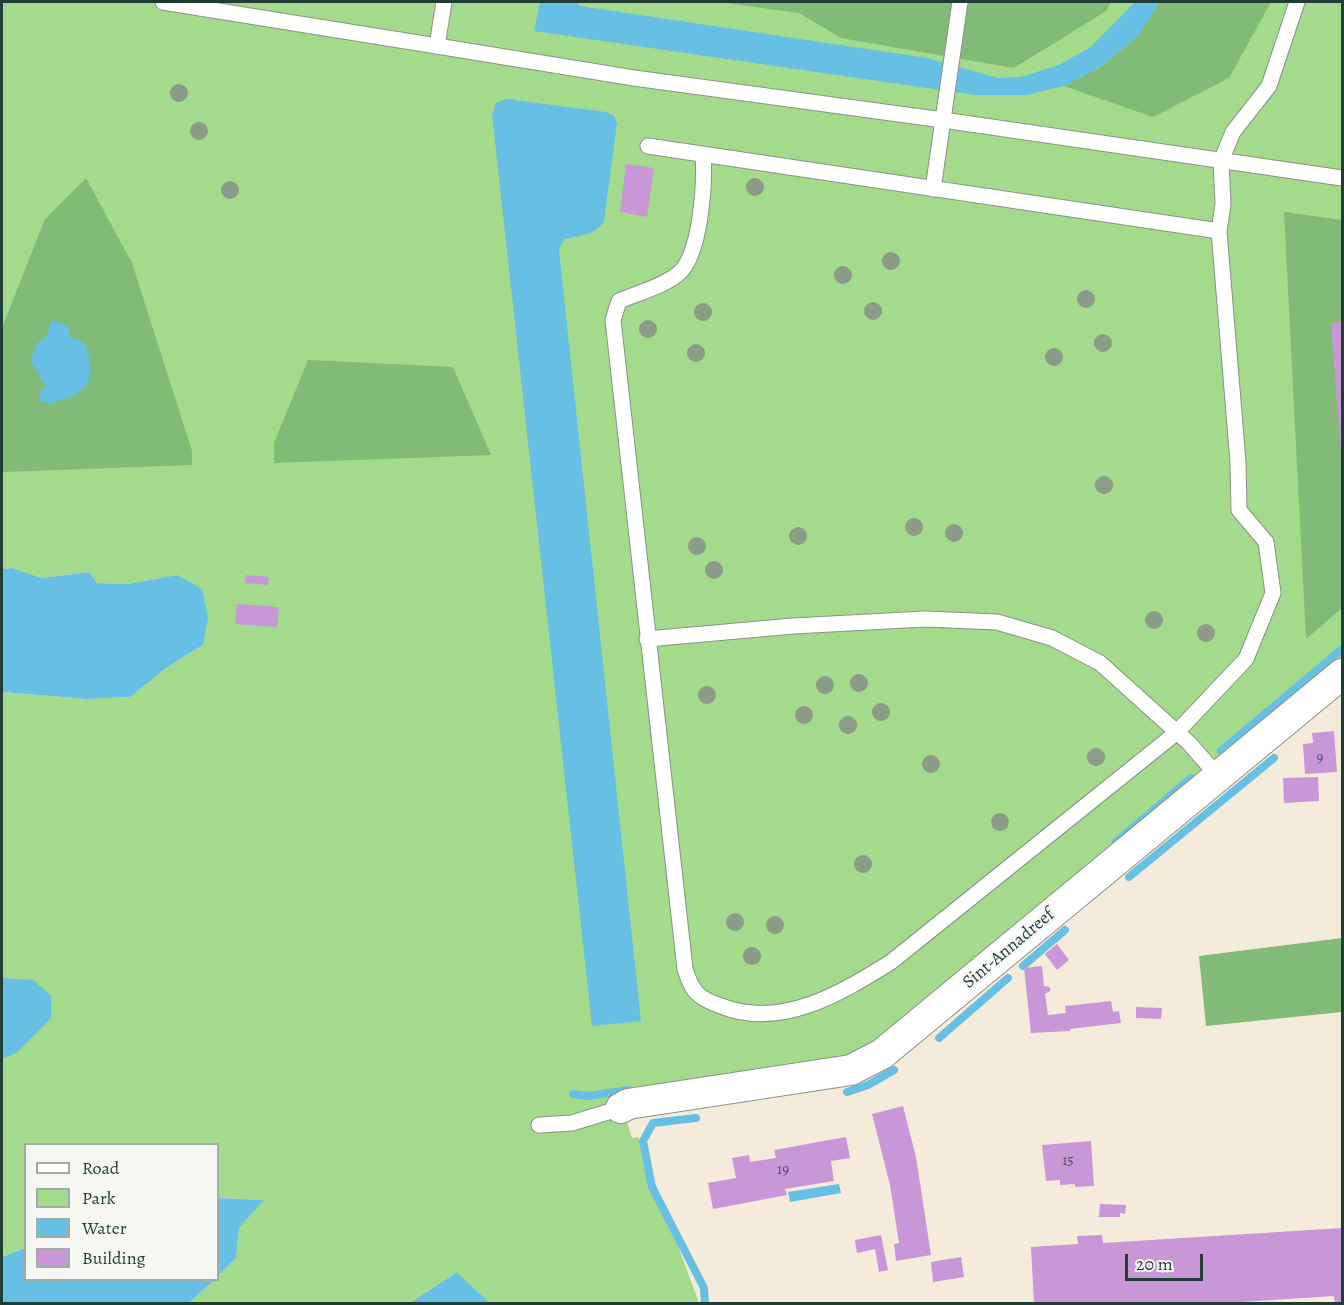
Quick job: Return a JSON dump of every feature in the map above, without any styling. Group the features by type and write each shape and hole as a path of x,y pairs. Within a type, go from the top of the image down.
{"street":[{"name":"Sint-Annadreef","path":"621,1108 628,1104 851,1070 882,1054 1342,674"}],"lane":[{"path":"163,2 634,78 1342,178"},
{"path":"437,46 444,2"},
{"path":"933,189 960,2"},
{"path":"703,154 705,183 690,259 678,274 619,301 613,320 644,581 647,639 655,685 685,969 691,988 705,1001 750,1015 778,1013 818,1002 845,990 891,962 1176,733 1246,659 1273,593 1266,542 1239,510 1238,462 1219,231 1223,204 1221,161 1233,132 1269,86 1297,2"},
{"path":"648,146 1219,231"},
{"path":"647,639 793,626 925,619 997,622 1052,638 1100,663 1176,733 1218,776"},
{"path":"539,1125 572,1123 621,1108"}],"green space":[{"path":"2,2 1342,2 1342,666 848,1066 620,1099 632,1138 638,1137 699,1303 490,1303 457,1272 410,1303 189,1303 213,1281 219,1281 219,1275 236,1258 239,1228 263,1200 219,1198 219,1143 24,1143 24,1248 2,1257 2,692 86,699 130,697 169,666 203,645 177,575 127,584 97,583 89,572 42,578 12,568 2,569"},
{"path":"719,2 1111,2 1106,11 1014,68 841,38 799,13"},
{"path":"1160,2 1271,2 1229,78 1153,117 1064,86 1102,66 1137,37"},
{"path":"86,178 132,263 192,451 192,465 2,472 2,328 45,219"},
{"path":"1284,212 1342,220 1342,608 1306,639"},
{"path":"308,360 453,367 491,455 274,463 274,443"},
{"path":"1342,938 1342,1012 1206,1026 1199,956"}],"water":[{"path":"540,2 576,2 580,6 927,58 998,78 1021,77 1059,65 1091,47 1135,2 1160,2 1137,37 1102,66 1064,86 1026,95 975,95 534,31"},
{"path":"506,99 606,112 614,116 617,123 604,221 592,232 564,239 559,250 641,1021 592,1026 492,114 496,103"},
{"path":"51,320 70,327 69,337 85,343 91,368 90,377 81,391 48,404 40,401 39,392 46,386 30,360 37,343 47,335"},
{"path":"12,568 42,578 89,572 97,583 127,584 177,575 202,589 208,618 203,645 169,666 130,697 86,699 2,692 2,569"},
{"path":"2,978 33,980 51,996 51,1018 16,1053 2,1059"},
{"path":"839,1184 841,1193 790,1202 788,1192"},
{"path":"219,1198 264,1200 239,1228 236,1258 219,1275"},
{"path":"24,1248 24,1281 213,1281 189,1303 2,1303 2,1257"},
{"path":"457,1272 490,1303 410,1303"}],"building":[{"path":"626,164 654,168 647,217 620,212"},
{"path":"1342,322 1342,455 1341,455 1331,323"},
{"path":"246,575 269,577 268,585 245,583"},
{"path":"237,604 279,607 277,627 235,624"},
{"path":"1334,731 1337,772 1305,774 1303,744 1313,743 1312,733"},
{"path":"1318,777 1319,801 1284,803 1283,778"},
{"path":"1057,944 1069,960 1057,970 1045,954"},
{"path":"1042,966 1044,986 1050,987 1050,991 1045,994 1048,1015 1066,1013 1065,1006 1111,1001 1113,1012 1119,1011 1121,1023 1070,1029 1070,1031 1031,1033 1024,968"},
{"path":"1136,1007 1162,1008 1161,1019 1136,1018"},
{"path":"903,1106 916,1157 931,1255 896,1261 894,1244 899,1243 890,1185 872,1114"},
{"path":"846,1137 850,1158 831,1161 834,1181 785,1189 787,1195 713,1209 708,1183 736,1178 732,1158 749,1155 750,1162 776,1158 774,1150"},
{"path":"1091,1141 1094,1186 1075,1187 1075,1184 1060,1185 1060,1180 1046,1181 1042,1145"},
{"path":"1100,1204 1126,1205 1125,1214 1120,1213 1120,1217 1099,1217"},
{"path":"1342,1228 1342,1304 1335,1304 1334,1296 1210,1304 1034,1304 1031,1247 1078,1244 1077,1236 1102,1235 1103,1243"},
{"path":"881,1235 888,1270 879,1272 875,1249 857,1253 855,1240"},
{"path":"961,1257 964,1277 933,1282 931,1262"}],"waterway":[{"path":"1221,751 1342,649"},
{"path":"1129,877 1274,758"},
{"path":"1116,842 1191,778"},
{"path":"1023,966 1065,930"},
{"path":"939,1038 1008,978"},
{"path":"847,1092 868,1085 894,1070"},
{"path":"573,1094 588,1096 628,1090"},
{"path":"696,1118 653,1123 643,1141 652,1187 704,1288 705,1304"}]}
